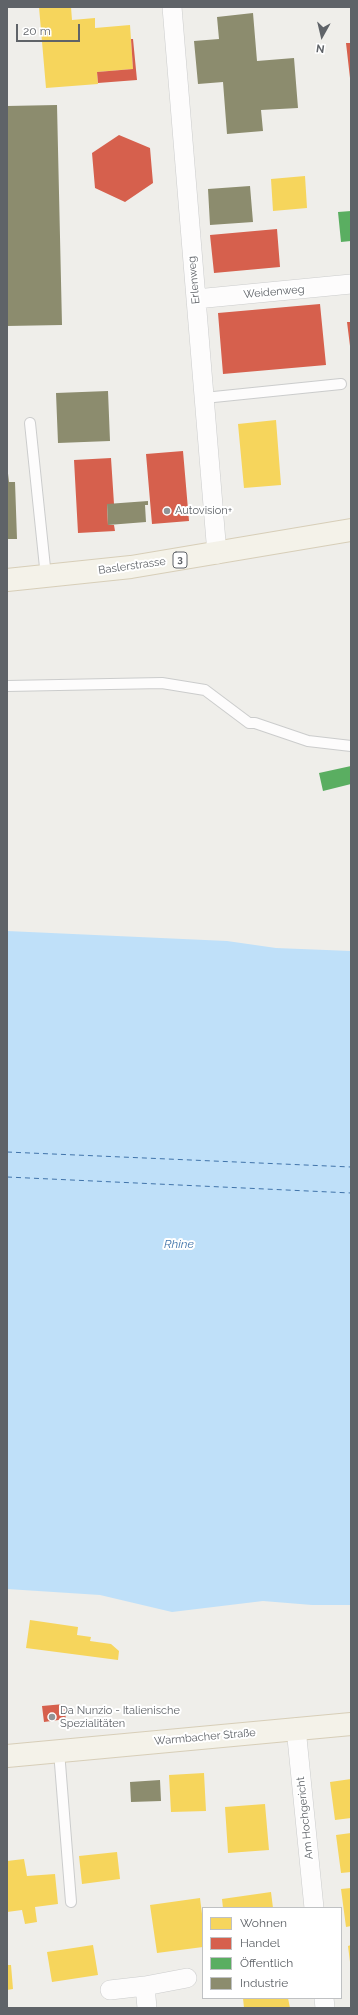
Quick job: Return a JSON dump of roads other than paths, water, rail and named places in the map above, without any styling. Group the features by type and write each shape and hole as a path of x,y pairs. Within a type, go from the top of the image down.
{"main road":[{"name":"Baslerstrasse","path":"7,580 131,567 217,554 351,530"},
{"name":"Warmbacher Straße","path":"7,1756 351,1724"}],"street":[{"name":"Erlenweg","path":"172,7 217,554"},
{"name":"Weidenweg","path":"196,299 351,284"},
{"name":"Am Hochgericht","path":"296,1728 314,1907"},
{"path":"110,1990 145,1986 187,1978"},
{"path":"145,1986 147,2008"}],"lane":[{"path":"204,398 341,384"},
{"path":"30,423 46,577"},
{"path":"7,686 162,683 205,690 248,723 255,723 308,741 351,746"},
{"path":"59,1751 71,1902"}],"water":[{"name":"Rhine","path":"7,931 227,941 276,948 351,951 351,1605 312,1605 263,1601 172,1612 100,1595 7,1589"}],"place":[{"name":"Autovision+","path":"167,511"},
{"name":"Da Nunzio - Italienische Spezialitäten","path":"52,1717"}]}
